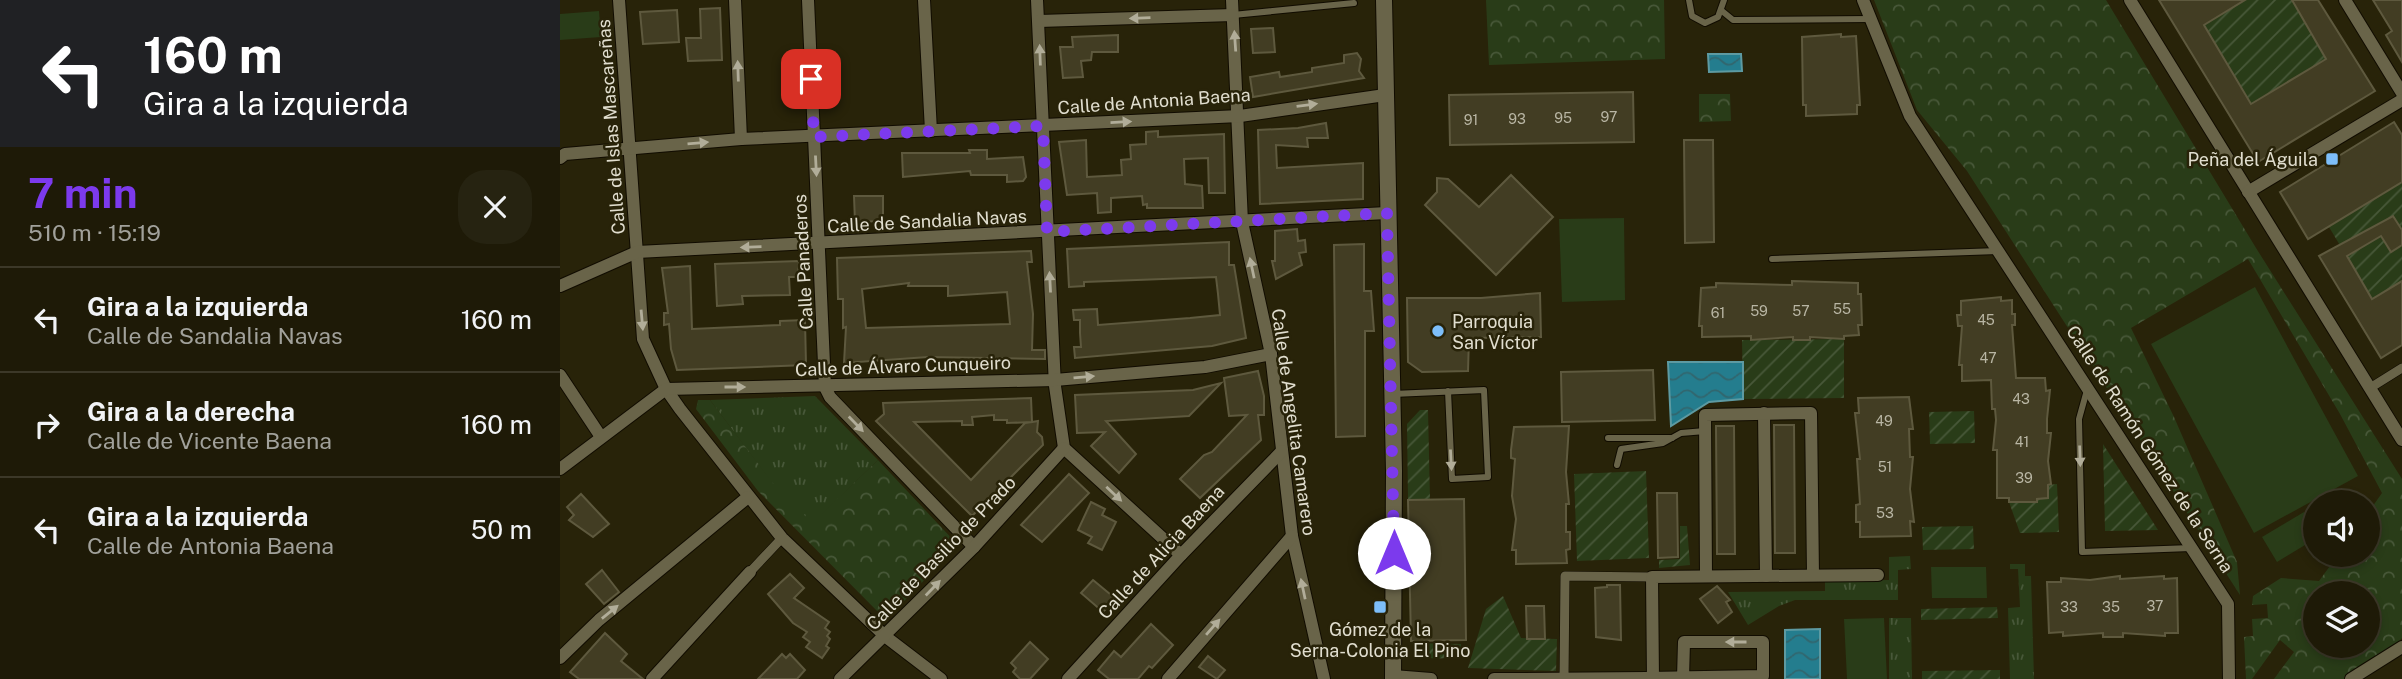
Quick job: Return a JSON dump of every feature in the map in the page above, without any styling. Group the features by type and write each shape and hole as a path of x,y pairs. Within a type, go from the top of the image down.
{"street":[{"name":"Calle de Islas Mascareñas","path":"619,0 643,339 666,389 782,538 886,637 941,679"},
{"path":"735,0 741,139"},
{"name":"Calle Panaderos","path":"808,0 825,387"},
{"path":"924,0 931,131"},
{"path":"1037,0 1055,380 1064,448 1181,555"},
{"name":"Calle de Angelita Camarero","path":"1233,0 1240,116 1242,222 1271,354 1292,536 1324,679"},
{"path":"1384,0 1393,677 1430,679"},
{"name":"Calle de Ramón Gómez de la Serna","path":"1863,0 1910,116 2228,604 2229,679"},
{"path":"2130,0 2402,440"},
{"path":"2345,0 2402,93"},
{"path":"1039,21 1233,15"},
{"name":"Calle de Antonia Baena","path":"560,158 565,154 741,139 1240,116 1385,96"},
{"path":"2248,191 2402,100"},
{"name":"Calle de Sandalia Navas","path":"637,252 819,245 1387,213"},
{"path":"560,286 637,252"},
{"name":"Calle de Álvaro Cunqueiro","path":"666,389 1055,380 1205,367 1271,354"},
{"path":"2370,388 2402,368"},
{"path":"560,375 601,437"},
{"path":"825,387 830,397 974,547"},
{"path":"560,469 666,389"},
{"path":"1764,413 1766,576"},
{"path":"1706,576 1705,415 1764,413 1811,413 1813,575"},
{"name":"Calle de Basilio de Prado","path":"840,679 886,637 974,547 1064,448"},
{"name":"Calle de Alicia Baena","path":"1068,679 1181,555 1282,452"},
{"path":"560,658 600,620 748,497"},
{"path":"1168,679 1292,536"},
{"path":"652,679 782,538"},
{"path":"1564,679 1565,576 1878,575"},
{"path":"1652,577 1653,679"},
{"path":"1494,679 1653,679 1763,676 1763,642 1684,642 1683,678"},
{"path":"2351,679 2372,673 2402,647"}],"lane":[{"path":"1689,0 1692,16 1698,22 1711,22 1722,11 1724,0"},
{"path":"1233,15 1354,3"},
{"path":"1722,11 1733,20 1871,19"},
{"path":"1772,259 2000,251"},
{"path":"2087,388 2079,419 2082,552 2192,548"},
{"path":"1391,394 1448,391 1484,390 1488,477 1452,479 1448,391"},
{"path":"1617,465 1621,449 1663,443 1681,433 1705,431"},
{"path":"1608,438 1674,438"}],"green space":[{"path":"1486,0 1664,0 1665,59 1489,65"},
{"path":"1874,0 2106,0 2256,248 2402,479 2402,638 2393,648 2380,657 2380,581 2319,581 2329,567 2380,567 2382,493 2340,414 2248,259 2131,328 2174,417 2237,562 2240,595 1967,171 1917,110"},
{"path":"2245,0 2292,0 2326,59 2251,104 2204,25"},
{"path":"599,11 601,37 560,40 560,14"},
{"path":"1699,94 1730,94 1731,121 1699,122"},
{"path":"2384,167 2402,179 2402,281 2380,295 2389,327 2311,197 2336,222 2395,187"},
{"path":"1624,218 1625,300 1562,302 1559,219"},
{"path":"2255,287 2358,476 2332,490 2303,490 2303,506 2254,533 2151,344"},
{"path":"1844,339 1844,398 1743,399 1742,340"},
{"path":"815,396 878,460 812,524 773,484 710,400"},
{"path":"698,400 710,400 773,483 812,523 878,460 958,545 886,620 758,491 696,409"},
{"path":"1420,410 1428,410 1430,500 1408,500 1407,424"},
{"path":"1974,411 1975,443 1930,444 1929,412"},
{"path":"2103,444 2158,530 2105,531"},
{"path":"1646,471 1649,558 1577,561 1574,474"},
{"path":"2057,484 2059,532 2020,533 2009,502 2048,498 2048,485"},
{"path":"2303,513 2303,546 2277,562 2262,537"},
{"path":"1680,526 1687,526 1690,565 1659,568 1659,560 1680,559"},
{"path":"1973,526 1974,549 1923,550 1922,527"},
{"path":"1910,556 1911,569 1898,570 1898,600 1795,600 1779,606 1748,625 1728,592 1825,591 1825,581 1889,580 1889,557"},
{"path":"2010,564 2025,564 2025,576 2031,576 2034,679 2010,679 2008,608 2020,607 2018,569 2010,569"},
{"path":"1931,567 1986,567 1987,598 1932,598"},
{"path":"2281,578 2319,581 2303,581 2303,658 2378,658 2348,679 2274,679 2294,652 2280,640 2252,679 2246,679 2244,637 2253,636 2252,619 2268,618 2267,604 2252,605 2253,596"},
{"path":"1503,596 1521,638 1557,639 1556,671 1468,668 1486,609"},
{"path":"1997,607 1998,618 1921,620 1921,609"},
{"path":"1884,618 1887,679 1847,679 1844,619"},
{"path":"1889,618 1911,618 1912,679 1889,679"},
{"path":"1412,643 1461,644 1461,657 1426,657 1416,650"},
{"path":"2000,670 2000,679 1922,679 1922,671"}],"water":[{"path":"1708,54 1741,54 1742,71 1709,72"},
{"path":"1668,362 1743,362 1743,399 1709,402 1671,426"},
{"path":"1820,629 1820,679 1785,679 1785,630"}],"building":[{"path":"2159,0 2245,0 2204,25 2251,104 2326,59 2292,0 2318,0 2375,91 2258,162"},
{"path":"2373,0 2402,0 2402,62 2386,35 2392,31"},
{"path":"720,8 722,60 688,61 686,38 701,38 700,9"},
{"path":"677,10 679,42 643,44 640,12"},
{"path":"1273,28 1275,52 1253,53 1251,29"},
{"path":"1841,34 1841,37 1856,36 1860,105 1857,105 1857,114 1806,116 1806,105 1803,105 1802,37"},
{"path":"1118,35 1118,52 1092,52 1091,60 1081,61 1083,77 1063,78 1060,47 1073,47 1072,37"},
{"path":"1357,53 1361,59 1359,71 1364,78 1253,97 1250,77 1279,72 1280,77 1312,72 1312,68 1344,63 1344,55"},
{"path":"1633,92 1634,142 1450,145 1449,95"},
{"path":"2394,122 2402,135 2402,182 2308,239 2280,192"},
{"path":"1326,123 1328,138 1307,138 1308,147 1276,145 1277,168 1363,163 1363,199 1260,204 1258,130 1298,128"},
{"path":"1158,131 1158,137 1224,134 1225,193 1209,193 1208,158 1184,159 1185,184 1202,186 1203,208 1147,208 1147,204 1143,205 1142,196 1111,198 1111,212 1098,213 1097,193 1067,195 1059,142 1086,140 1087,177 1122,175 1121,160 1131,159 1130,145 1146,144 1146,132"},
{"path":"1684,140 1713,140 1714,242 1685,243"},
{"path":"969,150 987,150 987,159 1023,157 1026,177 1023,181 1007,182 1007,175 971,175 970,171 903,177 902,153 970,153"},
{"path":"1511,175 1553,217 1496,275 1425,205 1437,192 1437,178 1448,179 1479,207"},
{"path":"854,196 883,196 883,221 855,222"},
{"path":"2393,216 2402,230 2402,245 2391,252 2381,236 2347,256 2372,299 2402,281 2402,345 2381,358 2319,256"},
{"path":"1297,229 1298,241 1305,240 1306,252 1299,253 1302,265 1276,279 1272,261 1275,261 1275,231"},
{"path":"1229,242 1229,265 1234,265 1246,338 1212,346 1075,358 1074,347 1081,347 1080,320 1074,320 1073,310 1097,309 1098,325 1220,315 1216,277 1084,282 1084,286 1069,287 1067,249"},
{"path":"1364,244 1364,291 1371,291 1374,331 1365,331 1365,436 1336,437 1334,245"},
{"path":"1031,251 1032,262 1027,262 1033,314 1032,350 1045,350 1045,359 928,357 844,363 846,327 843,328 843,299 838,299 837,258","holes":["909,283 908,286 948,286 948,296 1007,292 1010,324 866,328 862,289"]},
{"path":"799,261 798,277 789,277 790,295 742,296 743,304 717,306 715,264"},
{"path":"690,266 692,329 780,325 780,321 805,320 806,365 677,370 671,349 669,324 664,325 664,313 668,313 662,268"},
{"path":"1792,281 1858,283 1862,325 1858,325 1859,335 1844,336 1844,339 1810,337 1810,340 1793,340 1793,337 1751,340 1751,336 1702,337 1702,326 1699,326 1701,288 1716,287 1716,283 1792,285"},
{"path":"1540,293 1541,337 1469,338 1468,371 1422,372 1408,362 1407,298 1481,298"},
{"path":"2001,297 2001,301 2012,300 2012,314 2015,314 2015,325 2012,325 2016,378 2045,378 2046,391 2050,390 2047,433 2051,433 2048,461 2051,484 2048,485 2048,498 2037,499 2037,502 2009,502 2009,498 1997,498 1997,450 1993,450 1996,420 1995,409 1992,409 1991,380 1962,381 1962,365 1959,365 1962,326 1958,326 1957,315 1961,315 1961,301"},
{"path":"1653,370 1655,420 1562,422 1561,372"},
{"path":"1258,371 1264,396 1264,415 1258,415 1261,440 1200,498 1180,479 1204,455 1212,452 1247,415 1229,416 1224,378"},
{"path":"1221,383 1189,416 1106,421 1136,454 1119,473 1091,446 1105,432 1077,433 1075,395 1193,390"},
{"path":"1909,397 1913,429 1909,429 1910,457 1913,457 1910,489 1914,522 1910,521 1911,536 1860,537 1860,522 1856,522 1856,505 1860,504 1857,459 1860,459 1855,413 1859,413 1858,398"},
{"path":"1031,398 1032,422 1038,421 1037,432 1042,437 1043,445 972,516 876,421 884,414 883,403","holes":["994,415 994,420 1007,420 1007,423 1032,422 1025,423 971,480 914,422 962,421 962,425 973,425 972,417"]},
{"path":"1774,425 1794,425 1795,553 1775,553"},
{"path":"1569,426 1566,472 1569,504 1566,504 1566,532 1570,532 1570,549 1566,550 1567,563 1516,564 1516,550 1512,550 1516,519 1512,496 1515,459 1511,458 1514,427"},
{"path":"1716,426 1734,426 1735,554 1717,554"},
{"path":"1069,474 1089,493 1042,542 1021,525"},
{"path":"1657,493 1677,493 1678,557 1658,558"},
{"path":"581,494 609,524 593,537 569,520 574,515 567,507"},
{"path":"1464,499 1466,640 1411,641 1408,500"},
{"path":"1091,502 1105,509 1102,515 1116,522 1102,550 1088,543 1092,537 1078,530"},
{"path":"602,570 619,592 604,604 586,584"},
{"path":"790,574 804,588 794,598 829,622 825,628 830,632 826,646 829,648 822,658 806,647 810,642 803,637 807,632 793,623 768,594"},
{"path":"2120,576 2120,579 2164,576 2164,579 2177,578 2178,633 2165,633 2165,636 2123,633 2123,637 2103,637 2103,633 2063,636 2063,632 2049,633 2047,582 2061,582 2061,578 2090,580"},
{"path":"1093,580 1116,599 1103,612 1081,593"},
{"path":"1620,585 1621,640 1596,637 1595,588"},
{"path":"1717,586 1730,600 1726,602 1732,612 1718,623 1700,599"},
{"path":"1526,606 1544,606 1545,639 1527,639"},
{"path":"1151,624 1173,645 1152,668 1149,666 1138,679 1109,679 1098,670 1114,651 1121,657"},
{"path":"605,633 627,654 621,661 643,679 579,679 570,672"},
{"path":"1030,642 1048,659 1030,679 1020,679 1013,672 1016,668 1011,663"},
{"path":"782,654 786,658 790,654 805,670 797,679 758,679"},
{"path":"1208,656 1225,670 1217,679 1199,667"}],"place":[{"name":"Peña del Águila","path":"2332,159"},
{"name":"Parroquia San Víctor","path":"1438,331"},
{"name":"Gómez de la Serna-Colonia El Pino","path":"1380,607"}],"route":[{"path":"811,79 814,137 1043,126 1047,232 1387,213 1394,553"}]}
